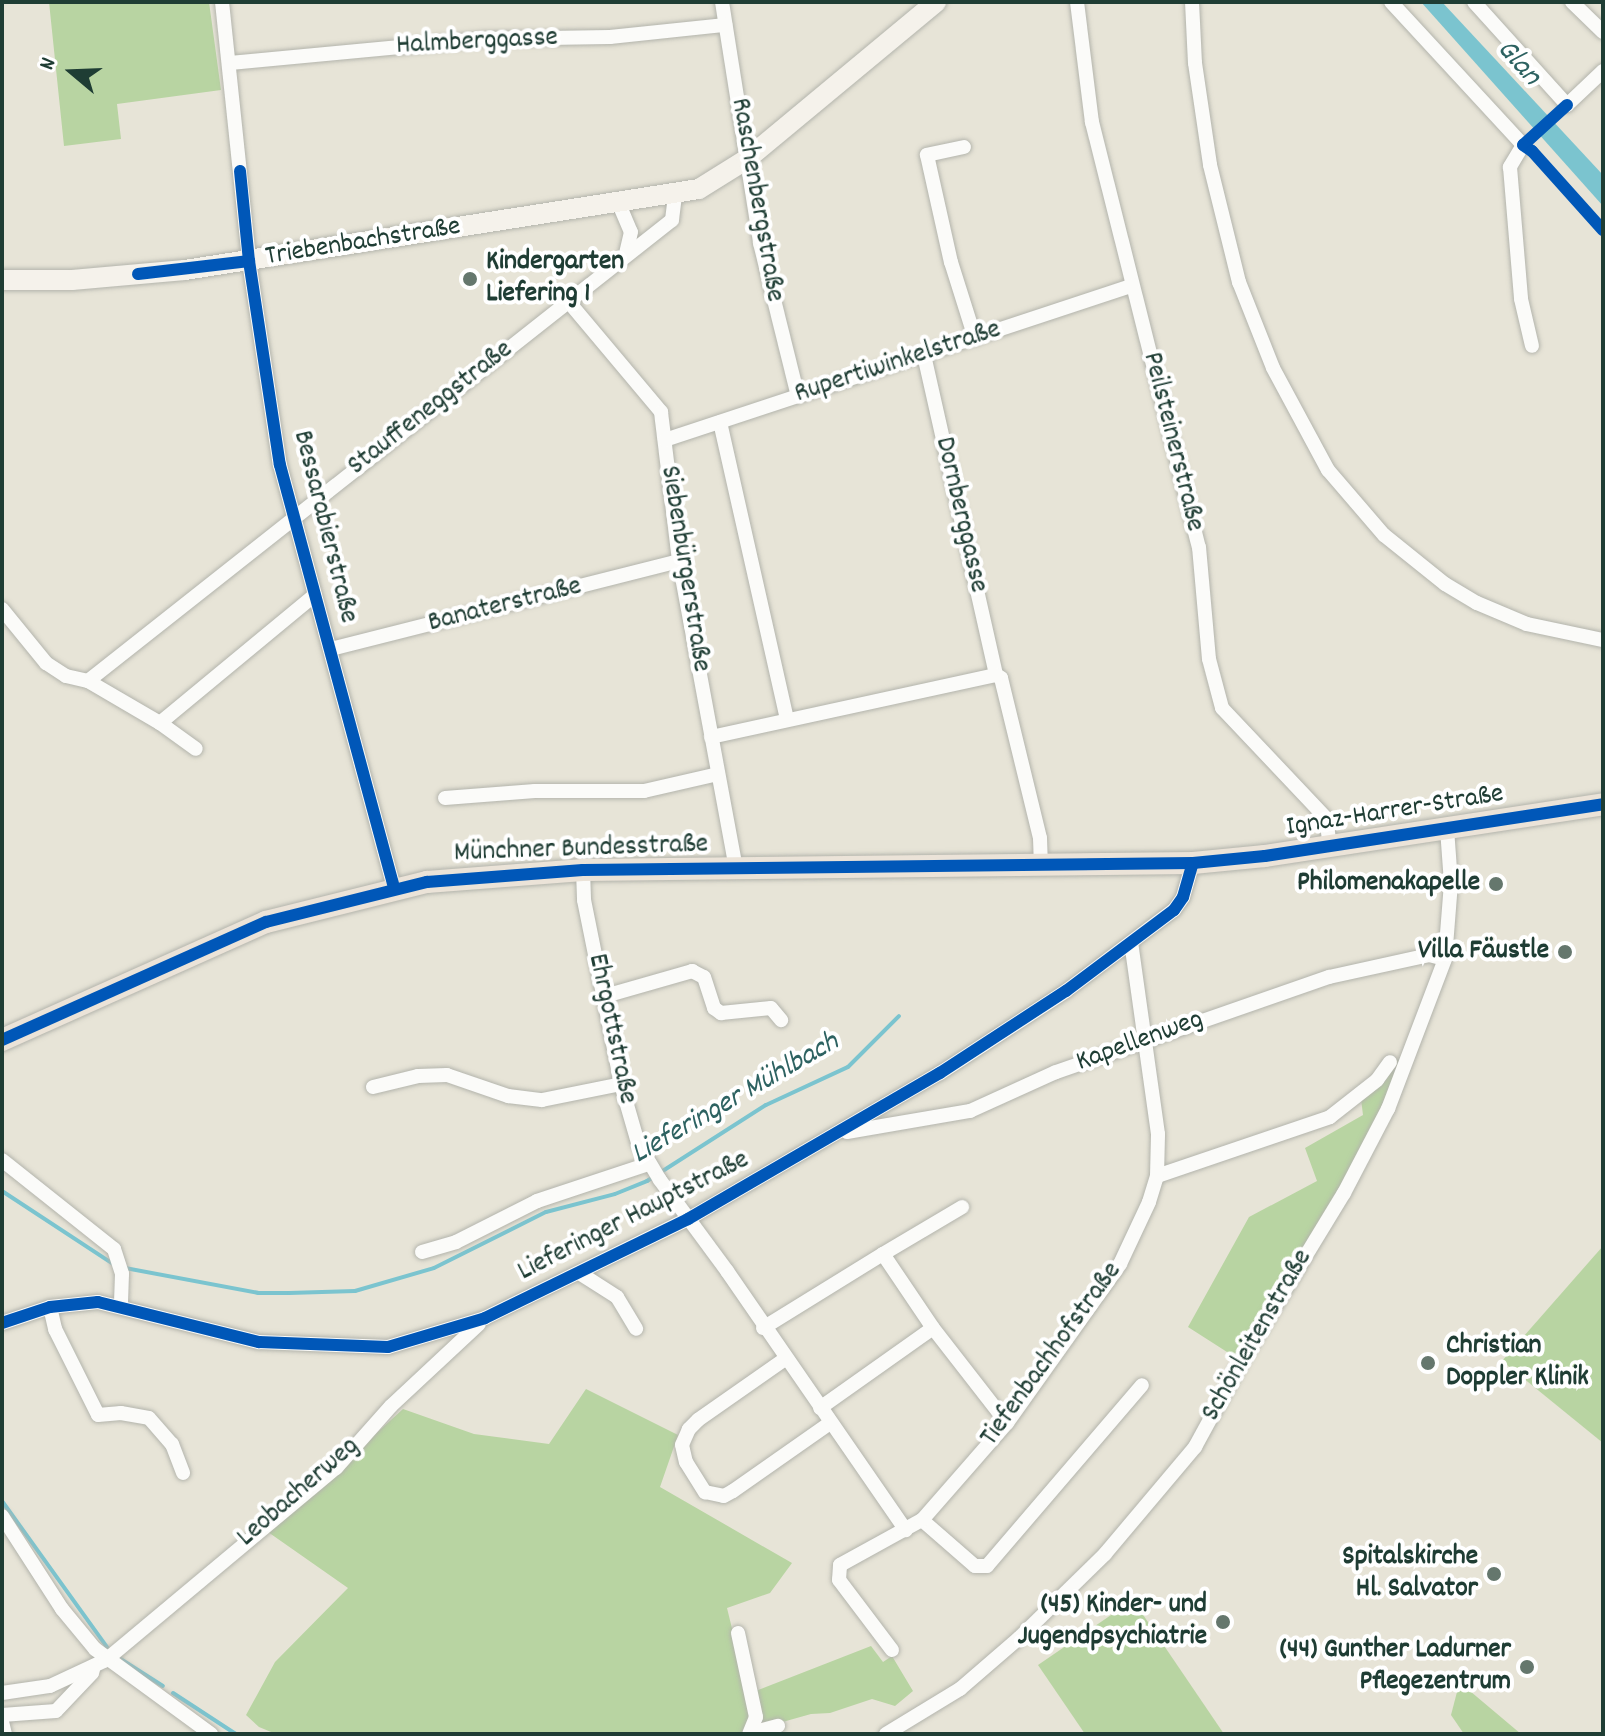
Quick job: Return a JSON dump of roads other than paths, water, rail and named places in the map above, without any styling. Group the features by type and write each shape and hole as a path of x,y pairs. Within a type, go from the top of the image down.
{"main road":[{"name":"Ignaz-Harrer-Straße","path":"1193,863 1330,846 1603,804"},
{"name":"Münchner Bundesstraße","path":"2,1040 244,931 356,897 441,880 583,870 1193,863"}],"street":[{"name":"Bessarabierstraße","path":"222,2 249,261 280,465 394,888"},
{"name":"Raschenbergstraße","path":"722,2 763,257 798,396"},
{"path":"675,195 719,180 936,2"},
{"name":"Peilsteinerstraße","path":"1077,2 1092,122 1200,551 1209,659 1224,711 1326,818 1330,846"},
{"path":"1192,2 1195,63 1210,165 1239,282 1273,368 1333,477 1384,535 1445,584 1477,603 1538,628 1603,640"},
{"path":"1391,2 1523,145 1510,167 1521,299 1532,346"},
{"path":"1474,2 1567,105 1603,71"},
{"path":"1572,2 1603,32"},
{"name":"Halmberggasse","path":"230,63 485,39 610,37 725,25"},
{"path":"964,147 927,155 951,262 975,338"},
{"name":"Triebenbachstraße","path":"2,280 72,280 249,261 675,195"},
{"name":"Stauffeneggstraße","path":"88,681 672,220 675,195"},
{"path":"619,204 631,232 631,244 624,257"},
{"name":"Rupertiwinkelstraße","path":"665,440 1132,286"},
{"name":"Siebenbürgerstraße","path":"568,301 661,412 679,561 736,869"},
{"name":"Dornberggasse","path":"924,355 996,675 1001,678 1040,838 1041,866"},
{"path":"720,422 787,720"},
{"name":"Banaterstraße","path":"331,649 679,561"},
{"path":"160,723 315,595"},
{"path":"2,609 46,663 66,676 88,681 160,723 196,749"},
{"path":"711,737 996,675"},
{"path":"445,798 535,791 644,791 718,774"},
{"name":"Schönleitenstraße","path":"886,1734 960,1689 1019,1638 1105,1554 1176,1473 1344,1193 1388,1109 1445,959 1451,883 1447,828"},
{"name":"Lieferinger Hauptstraße","path":"2,1323 50,1307 88,1302 121,1306 259,1342 345,1348 388,1347 436,1336 485,1318 581,1274 688,1219 838,1134 1066,991 1174,910 1183,897 1193,863"},
{"name":"Ehrgottstraße","path":"583,870 584,900 621,1084 631,1126 653,1171 906,1530"},
{"name":"Tiefenbachhofstraße","path":"892,1650 839,1580 840,1565 922,1520 1007,1423 1120,1264 1157,1176 1158,1134 1131,943"},
{"name":"Kapellenweg","path":"838,1134 970,1111 1056,1072 1329,977 1429,955 1445,959"},
{"path":"606,999 688,971 701,974 721,1013 771,1008 781,1020"},
{"path":"1157,1176 1330,1117 1377,1080 1390,1062"},
{"path":"373,1087 418,1076 447,1075 508,1096 542,1100 621,1084"},
{"path":"2,1160 114,1249 121,1267 121,1306"},
{"path":"422,1252 456,1242 537,1201 653,1171"},
{"path":"763,1328 962,1207"},
{"path":"883,1254 933,1328 1007,1423"},
{"name":"Lieferinger Hauptstraße","path":"581,1274 617,1297 636,1329"},
{"path":"50,1307 55,1329 98,1415 121,1413 149,1418 172,1444 183,1473"},
{"name":"Leobacherweg","path":"100,1663 336,1468 391,1406 485,1318"},
{"path":"820,1408 933,1328"},
{"path":"785,1359 689,1429 682,1445 686,1462 705,1492 724,1496 830,1423"},
{"path":"922,1520 975,1566 987,1566 1142,1385"},
{"path":"2,1516 100,1663 176,1705 211,1734"},
{"path":"738,1633 756,1717 750,1733"},
{"path":"2,1693 50,1686 100,1663"},
{"path":"2,1715 56,1711 100,1663"},
{"path":"2,1722 5,1734"},
{"path":"750,1733 778,1726"}],"water":[{"path":"1421,2 1442,2 1603,175 1603,206"}],"waterway":[{"name":"Lieferinger Mühlbach","path":"125,1268 258,1293 355,1291 434,1268 546,1212 615,1194 647,1181 766,1105 848,1067 899,1016"},
{"name":"Lieferinger Mühlbach","path":"2,1191 116,1266"},
{"path":"2,1501 109,1650"},
{"path":"119,1658 163,1686"},
{"path":"173,1693 236,1734"}],"place":[{"name":"Kindergarten Liefering 1","path":"470,279"},
{"name":"Philomenakapelle","path":"1496,884"},
{"name":"Villa Fäustle","path":"1565,952"},
{"name":"Christian Doppler Klinik","path":"1428,1363"},
{"name":"Spitalskirche Hl. Salvator","path":"1494,1574"},
{"name":"(45) Kinder- und Jugendpsychiatrie","path":"1223,1622"},
{"name":"(44) Gunther Ladurner Pflegezentrum","path":"1527,1667"}],"water label":[{"name":"Glan","path":"1517,64"}]}
